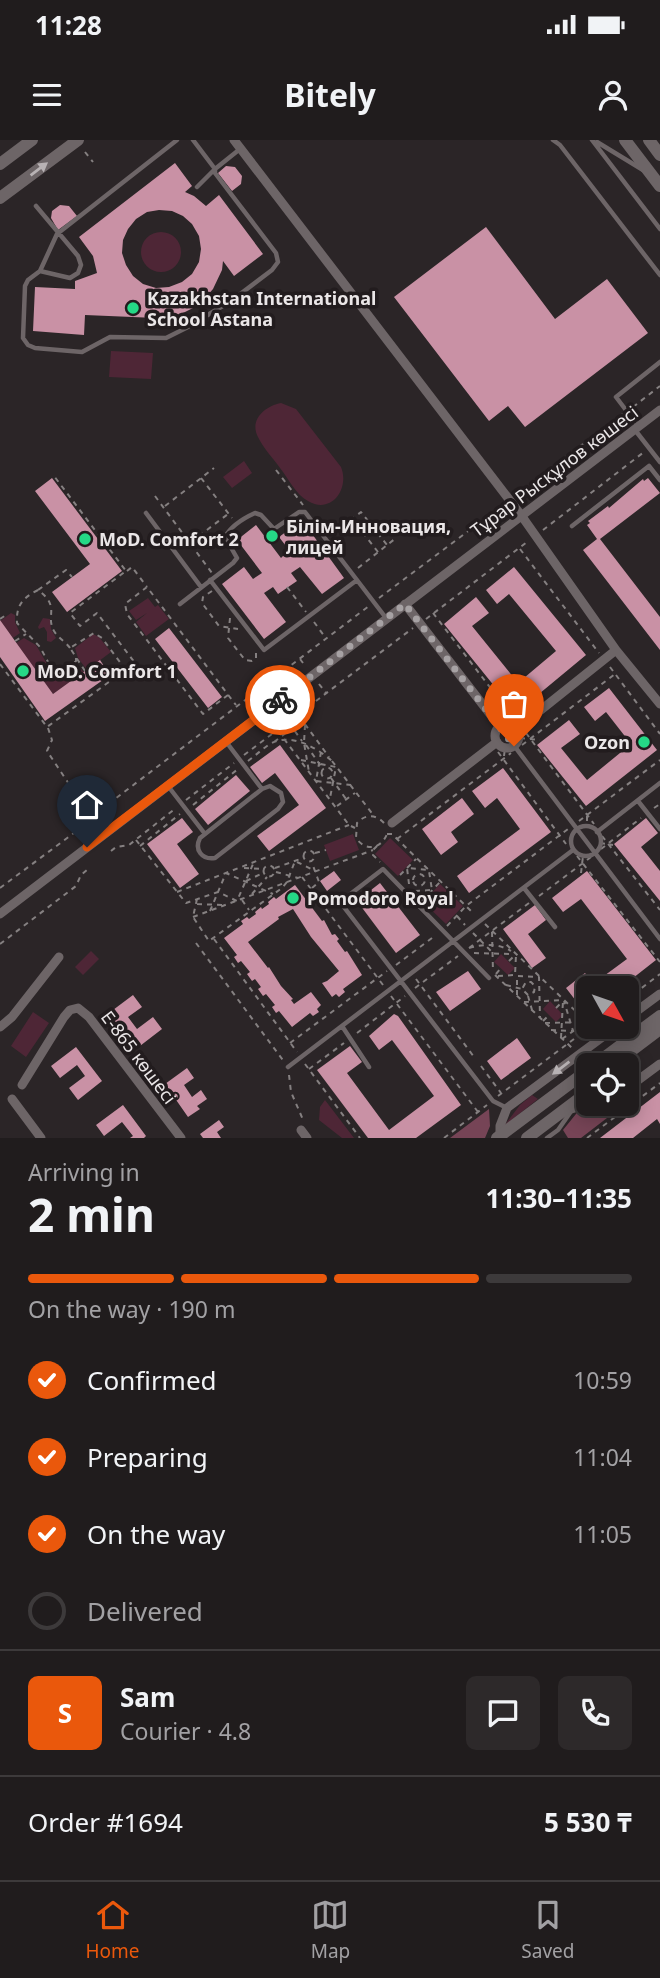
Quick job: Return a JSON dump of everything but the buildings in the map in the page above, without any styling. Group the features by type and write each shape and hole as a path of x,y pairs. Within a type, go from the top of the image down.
{"street":[{"path":"0,164 32,140"},
{"path":"0,198 78,140"},
{"path":"234,140 521,515 616,650 659,703"},
{"path":"625,140 660,187"},
{"path":"649,140 660,155"},
{"name":"Тұрар Рысқұлов көшесі","path":"0,914 660,410"},
{"path":"405,604 511,736"},
{"path":"392,823 511,736 616,650"},
{"path":"0,1027 12,1017 59,957"},
{"path":"639,1009 660,994"},
{"name":"Е-865 көшесі","path":"22,1085 64,1017 70,1010 78,1008 89,1017 181,1138"},
{"path":"610,1053 660,1016"},
{"path":"628,1053 660,1028"},
{"path":"639,1053 660,1037"},
{"path":"498,1137 507,1108 599,1040"},
{"path":"639,1081 658,1069"},
{"path":"498,1137 576,1079"},
{"path":"566,1111 571,1098 576,1094"},
{"path":"12,1099 41,1138"},
{"path":"527,1138 576,1104"}],"lane":[{"path":"177,140 57,234 40,271 27,280 25,286 23,338 28,345 82,352 110,337 166,338 231,301 272,270 278,262 276,253 193,140"},
{"path":"553,140 560,145 660,275"},
{"path":"593,140 652,175"},
{"path":"593,140 660,229"},
{"path":"197,187 241,149"},
{"path":"36,206 80,261 80,269 75,276 69,278 40,271"},
{"path":"660,362 616,397 660,462"},
{"path":"572,526 649,466 660,480"},
{"path":"180,604 237,558 225,537 237,524 255,513 261,515 274,529 299,512 305,512 386,619"},
{"path":"146,513 201,587"},
{"path":"210,580 264,650 357,580"},
{"path":"511,736 577,829 599,849 660,939"},
{"path":"226,741 262,789"},
{"path":"599,849 599,834 660,783"},
{"path":"168,786 205,834"},
{"path":"271,786 279,790 283,797 281,806 215,858 203,857 198,850 198,842 262,789 271,786"},
{"path":"638,801 660,829"},
{"path":"599,834 587,827 577,829 571,836 573,850 580,856 599,849"},
{"path":"288,1067 573,850"},
{"path":"489,978 383,869 340,902 493,1101 507,1108"},
{"path":"524,888 555,927"},
{"path":"342,1026 369,1067"},
{"path":"547,1138 558,1130 566,1111"}],"path":[{"path":"85,152 93,162"},
{"path":"97,821 107,805 660,386"},
{"path":"111,851 116,847 129,845 641,453 650,449"},
{"path":"163,507 214,468"},
{"path":"276,470 305,512"},
{"path":"54,476 126,571"},
{"path":"201,478 237,524"},
{"path":"155,496 215,576"},
{"path":"377,552 352,519 361,512 387,545"},
{"path":"190,543 229,513"},
{"path":"352,573 396,538"},
{"path":"519,548 600,655"},
{"path":"47,727 135,663 97,613 80,626 70,612 132,567 237,706"},
{"path":"72,577 66,570 21,601 17,610 17,624 40,647 53,671 61,674 66,671 76,661 76,657"},
{"path":"148,587 128,601 124,608 186,692 203,714 228,695"},
{"path":"216,588 203,597 202,603 219,626 239,629"},
{"path":"38,590 47,597 53,609 54,631 70,648 85,671"},
{"path":"207,594 214,595"},
{"path":"433,613 511,736 540,740"},
{"path":"0,619 6,615"},
{"path":"230,617 228,638 245,660 252,661 256,658 256,651"},
{"path":"70,648 91,633 98,634 126,670"},
{"path":"15,641 26,634"},
{"path":"299,658 306,667"},
{"path":"0,664 47,727 52,740 47,751 90,821"},
{"path":"609,666 660,734"},
{"path":"42,679 53,671"},
{"path":"511,736 530,739 615,674"},
{"path":"319,684 326,693"},
{"path":"95,685 98,690"},
{"path":"193,918 373,850 385,839 385,824 374,816 298,715"},
{"path":"140,846 302,720"},
{"path":"288,722 320,764 323,769 322,776 330,778 346,799"},
{"path":"305,724 304,743 310,772"},
{"path":"278,730 349,825 355,828"},
{"path":"511,736 530,739 594,825"},
{"path":"502,768 511,736"},
{"path":"397,839 503,759 511,736"},
{"path":"503,759 511,736"},
{"path":"273,742 286,740 322,750"},
{"path":"316,781 322,750"},
{"path":"503,759 566,844"},
{"path":"300,760 336,767 330,799"},
{"path":"578,821 660,760"},
{"path":"323,769 329,768 332,771 330,778"},
{"path":"316,781 351,785"},
{"path":"336,807 356,792"},
{"path":"599,849 660,804"},
{"path":"587,815 587,827"},
{"path":"374,816 361,819 355,828 356,838 363,845 377,846"},
{"path":"0,888 90,821 97,821"},
{"path":"97,821 100,826"},
{"path":"177,892 349,825"},
{"path":"446,927 466,905 568,829"},
{"path":"387,834 397,839 473,913"},
{"path":"599,834 660,910"},
{"path":"135,840 186,903 219,892 237,901"},
{"path":"112,842 116,847"},
{"path":"304,842 308,850 314,853 326,850"},
{"path":"599,849 608,844 613,845"},
{"path":"250,896 275,870 304,857 308,850"},
{"path":"373,850 375,857"},
{"path":"311,861 315,857 314,853"},
{"path":"580,856 660,962"},
{"path":"580,856 583,863 581,873"},
{"path":"304,857 311,861 319,882 311,888"},
{"path":"417,858 397,879 420,874 440,881"},
{"path":"197,899 193,918 209,940 274,894 287,882 295,861"},
{"path":"295,861 316,871"},
{"path":"237,901 253,863"},
{"path":"244,881 270,865 275,870 300,877 385,988"},
{"path":"240,868 264,871 268,876"},
{"path":"407,868 429,870"},
{"path":"407,868 409,891"},
{"path":"76,869 81,874"},
{"path":"0,944 76,886 81,874 87,870"},
{"path":"415,884 422,885 429,870"},
{"path":"429,870 432,890"},
{"path":"226,873 274,894"},
{"path":"210,911 226,873"},
{"path":"409,891 415,884 415,877"},
{"path":"421,902 440,881"},
{"path":"409,891 432,890"},
{"path":"242,899 250,911"},
{"path":"196,904 225,905"},
{"path":"456,916 465,925"},
{"path":"484,923 576,1012"},
{"path":"492,931 495,975"},
{"path":"472,932 494,954"},
{"path":"394,966 437,934"},
{"path":"213,938 297,1052"},
{"path":"462,942 479,960"},
{"path":"196,943 288,1067 291,1092 305,1130"},
{"path":"468,948 493,945 516,954"},
{"path":"472,953 516,954"},
{"path":"509,961 516,954"},
{"path":"516,954 517,996"},
{"path":"415,989 459,956"},
{"path":"402,960 407,968"},
{"path":"486,966 572,1048"},
{"path":"495,975 501,968"},
{"path":"290,1043 388,971"},
{"path":"639,990 660,974"},
{"path":"495,975 539,976"},
{"path":"516,975 524,984"},
{"path":"414,976 474,1057"},
{"path":"539,976 542,1021"},
{"path":"522,989 529,981 533,983 534,992 542,1000"},
{"path":"505,985 522,989 528,995 534,1013"},
{"path":"528,995 534,992"},
{"path":"390,995 478,1112"},
{"path":"309,1069 406,996"},
{"path":"523,1002 564,1000"},
{"path":"556,1008 564,1000"},
{"path":"561,1040 564,1000"},
{"path":"564,1000 573,1031"},
{"path":"542,1021 549,1015"},
{"path":"542,1021 576,1023"},
{"path":"551,1030 573,1031"},
{"path":"561,1040 576,1030"},
{"path":"498,1097 576,1035"},
{"path":"303,1060 360,1138"},
{"path":"481,1066 502,1094"},
{"path":"587,1138 660,1083"},
{"path":"444,1138 488,1104"}],"shaded area":[{"path":"161,232 169,233 175,238 180,244 180,260 175,266 169,271 161,272 153,271 147,266 142,260 141,252 142,244 147,238 153,233"},
{"path":"111,351 153,353 151,379 109,377"},
{"path":"281,403 296,409 341,467 341,491 331,502 316,504 300,495 258,437 256,425 260,415 269,407"},
{"path":"244,461 252,473 232,488 223,477"},
{"path":"148,598 155,607 158,605 169,619 146,636 136,622 147,613 136,620 129,611"},
{"path":"11,613 15,615 20,633 13,638 0,621"},
{"path":"43,618 50,619 56,638 51,642 47,641 44,627 38,627"},
{"path":"93,634 99,637 111,652 87,670 78,658 75,648"},
{"path":"24,638 36,645 50,669 40,676 16,643"},
{"path":"75,667 84,672 53,694 43,680 53,673 59,676"},
{"path":"353,834 359,850 330,861 324,845"},
{"path":"390,838 413,860 398,876 375,854"},
{"path":"440,884 463,906 446,924 423,902"},
{"path":"91,951 99,959 83,975 75,967"},
{"path":"501,954 515,968 508,975 494,962"},
{"path":"550,1001 563,1015 556,1022 543,1009"},
{"path":"33,1012 49,1023 26,1057 11,1046"},
{"path":"532,1095 538,1099 504,1126 520,1105"},
{"path":"325,1100 354,1138 342,1138 319,1120 320,1107"},
{"path":"489,1109 490,1126 485,1138 450,1138"},
{"path":"576,1114 607,1118 581,1138 568,1138 563,1130"}],"way so far":[{"path":"280,700 405,604 514,746"}],"place":[{"name":"Kazakhstan International School Astana","path":"133,308"},
{"name":"Білім-Инновация, лицей","path":"272,536"},
{"name":"МoD. Comfort 2","path":"85,539"},
{"name":"МoD. Comfort 1","path":"23,671"},
{"name":"Ozon","path":"644,742"},
{"name":"Pomodoro Royal","path":"293,898"}],"route":[{"path":"87,847 280,700"}]}
